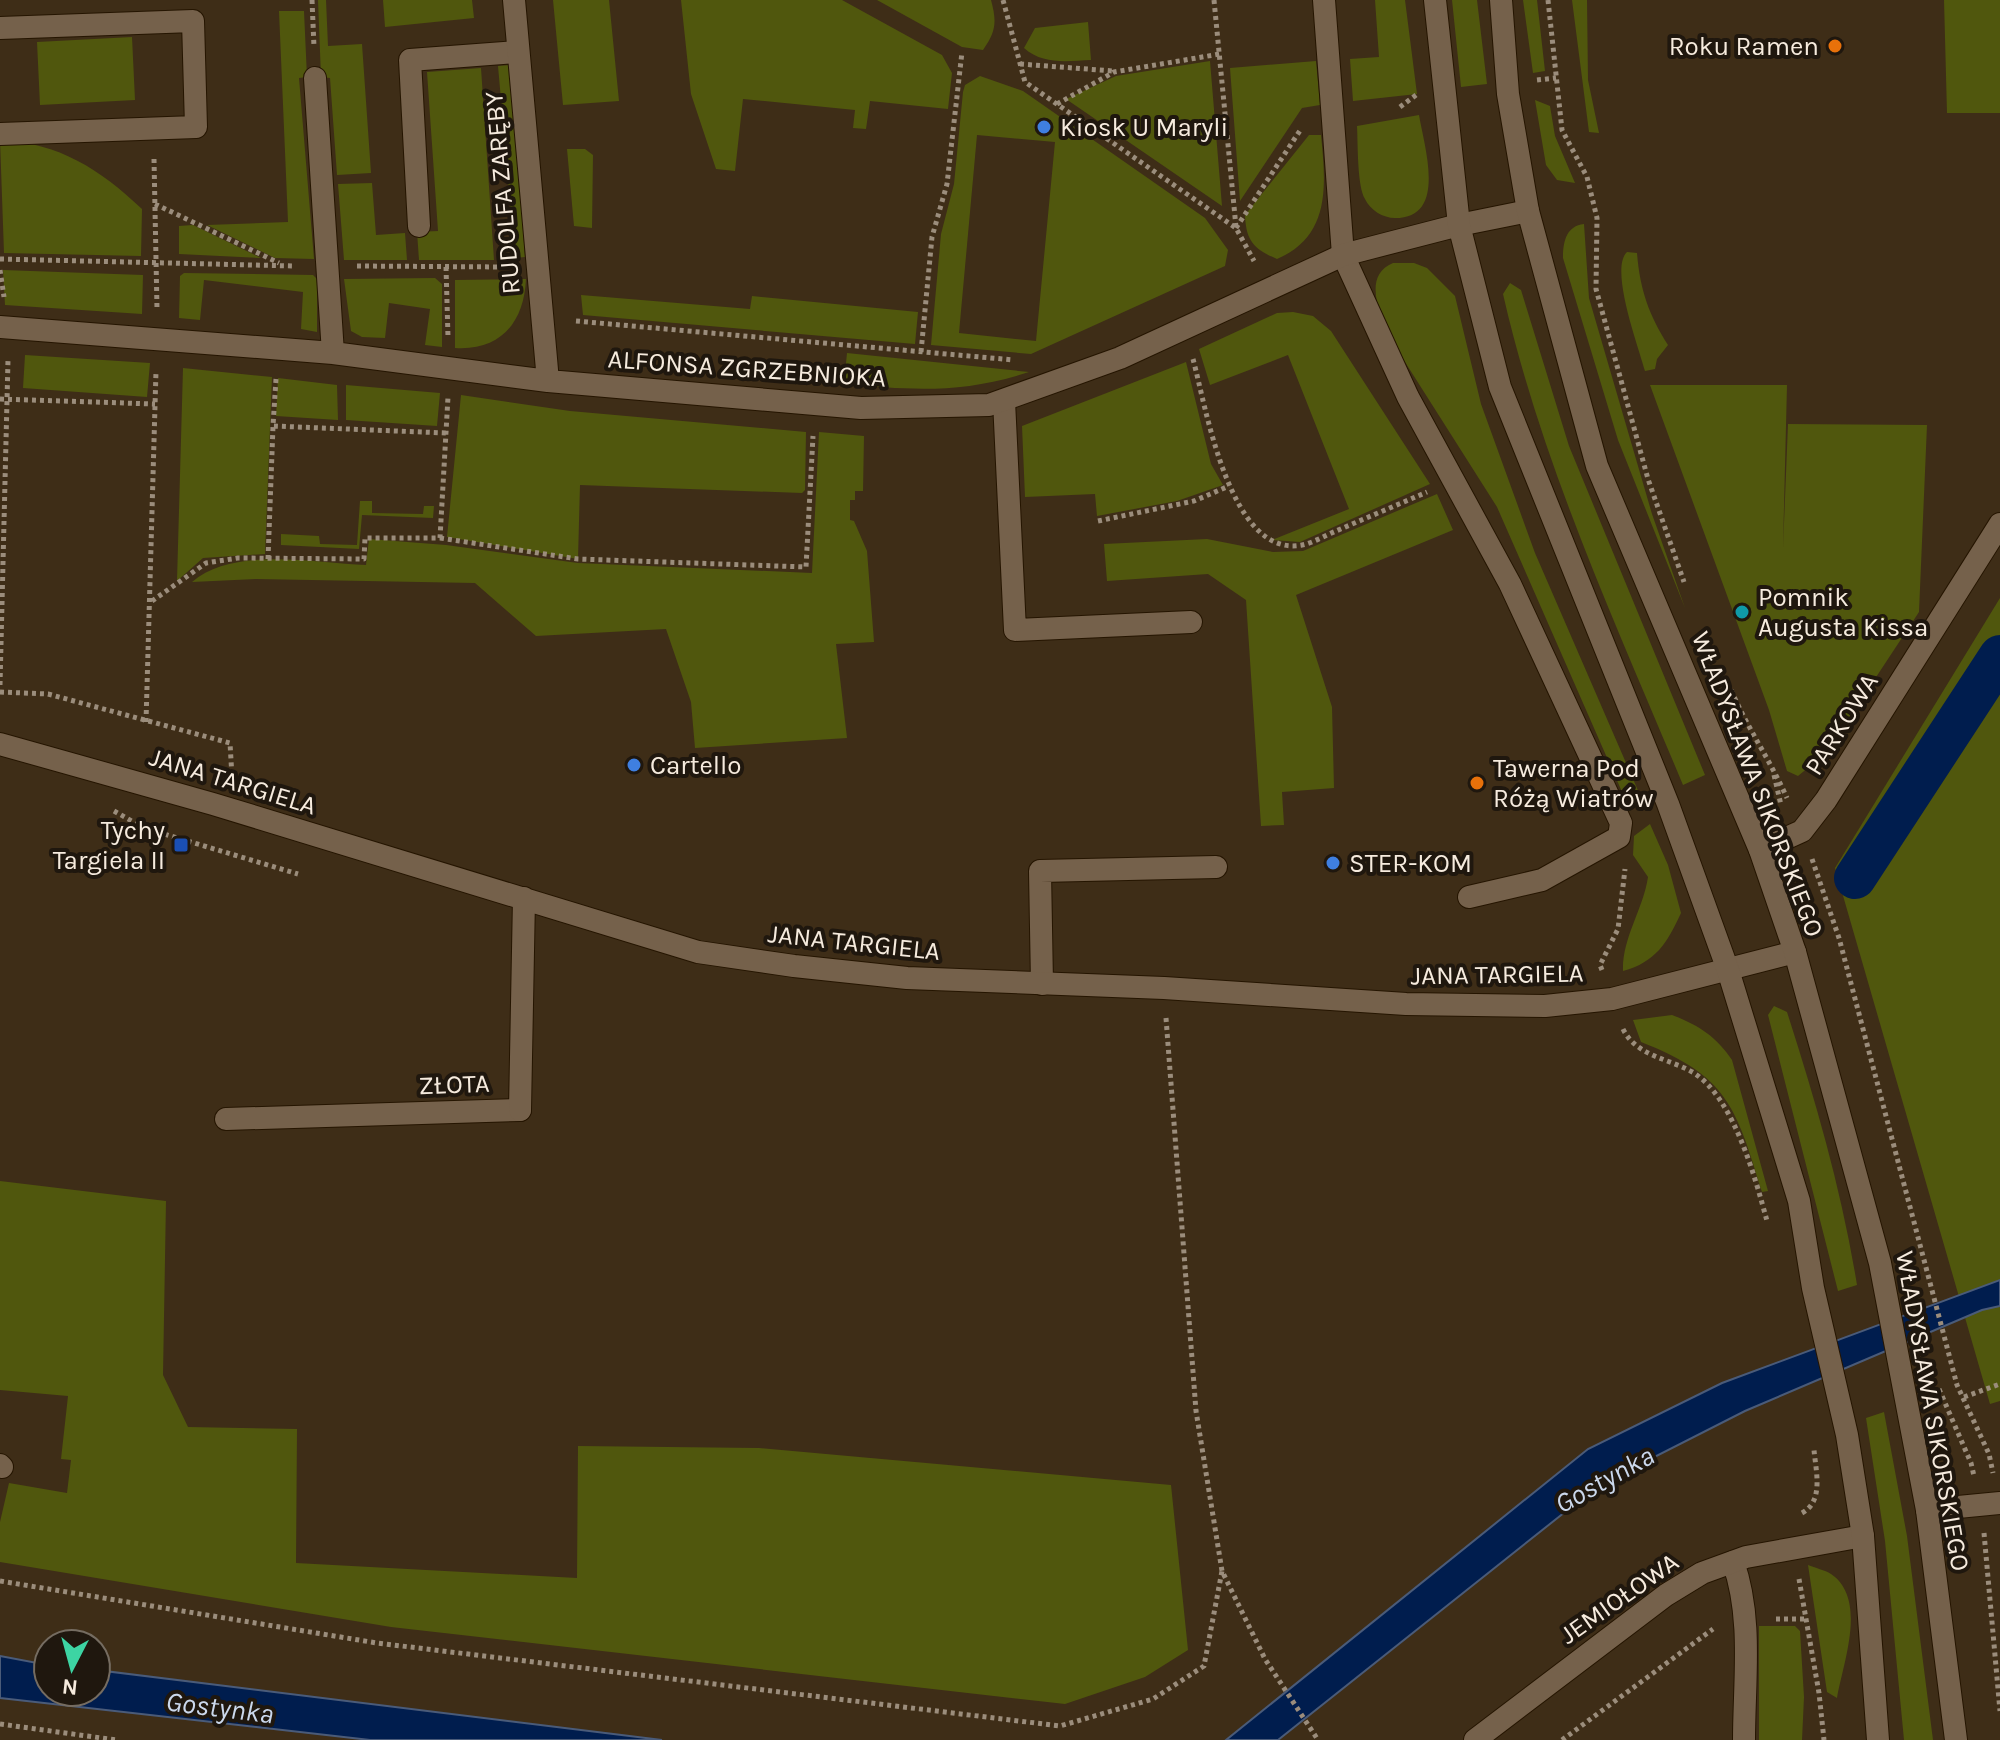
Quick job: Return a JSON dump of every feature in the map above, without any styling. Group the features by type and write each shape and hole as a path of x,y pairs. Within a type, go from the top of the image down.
{"street":[{"name":"RUDOLFA ZARĘBY","path":"514,0 535,267 548,381"},
{"path":"1324,0 1343,255 1408,397 1510,584 1621,823 1619,837 1542,880 1469,897"},
{"path":"1435,0 1459,225 1500,387 1668,804 1728,970 1799,1201 1813,1288 1847,1435 1863,1536 1878,1740"},
{"name":"WŁADYSŁAWA SIKORSKIEGO","path":"1501,0 1508,94 1528,211 1597,466 1760,850 1795,952 1880,1263 1927,1510 1956,1740"},
{"path":"0,28 193,21 196,127 0,134"},
{"path":"419,226 410,60 517,52"},
{"path":"315,78 333,353"},
{"name":"ALFONSA ZGRZEBNIOKA","path":"3,316 548,381 861,408 989,405 1120,358 1343,255 1528,211"},
{"path":"1004,401 1015,630 1191,622"},
{"name":"PARKOWA","path":"1760,850 1802,831 1826,800 2000,524"},
{"name":"JANA TARGIELA","path":"0,744 109,773 698,952 907,978 1164,988 1428,1005 1545,1006 1612,999 1795,952"},
{"path":"1042,984 1040,871 1216,867"},
{"name":"ZŁOTA","path":"226,1119 520,1110 524,898"},
{"path":"1927,1510 1999,1503"},
{"name":"JEMIOŁOWA","path":"1475,1740 1666,1595 1702,1573 1794,1547 1863,1536"},
{"path":"1733,1562 1742,1586 1745,1619 1744,1740"}],"path":[{"path":"312,0 315,78"},
{"path":"1003,0 1025,82 1236,228"},
{"path":"1214,0 1236,228 1269,289"},
{"path":"1548,0 1562,130 1587,177 1597,218 1596,289 1648,479 1689,596"},
{"path":"921,352 932,237 947,184 962,52"},
{"path":"1019,64 1114,72 1220,54"},
{"path":"1057,104 1114,72"},
{"path":"1236,228 1308,118"},
{"path":"153,129 157,251"},
{"path":"155,204 283,265"},
{"path":"0,259 535,267"},
{"path":"1241,268 1254,261"},
{"path":"446,267 448,346"},
{"path":"0,270 3,316"},
{"path":"575,310 576,324 1023,361"},
{"path":"1190,346 1229,486 1259,533 1276,545 1302,545 1438,488"},
{"path":"0,685 4,400 8,351"},
{"path":"268,559 276,371"},
{"path":"440,538 449,389"},
{"path":"4,400 155,404"},
{"path":"273,426 446,433"},
{"path":"151,602 206,563 238,558 364,559 365,538 440,538 578,559 806,567 813,427"},
{"path":"146,722 153,476"},
{"path":"1098,521 1194,501 1229,486"},
{"path":"1727,683 1753,741 1771,763"},
{"path":"0,692 48,694 230,743 231,777 245,781"},
{"path":"1802,831 1839,938 1924,1249 1957,1385 1989,1454 1999,1503"},
{"path":"1619,837 1625,871 1623,900 1618,929 1600,965 1612,999 1632,1044 1696,1074 1719,1101 1741,1138 1769,1229"},
{"path":"1588,967 1600,965"},
{"path":"1164,988 1196,1411 1222,1571 1265,1659 1318,1740"},
{"path":"1964,1397 2000,1384"},
{"path":"1940,1391 1973,1471"},
{"path":"1812,1438 1817,1495 1811,1508 1790,1519 1824,1740"},
{"path":"1984,1537 2000,1711"},
{"path":"0,1581 377,1643 1060,1726 1153,1699 1204,1666 1222,1571"},
{"path":"1562,1740 1727,1620 1804,1619"},
{"path":"0,1724 116,1740"}],"green space":[{"path":"318,0 326,0 328,46 362,44 371,173 337,175 330,78 321,77"},
{"path":"383,0 472,0 474,18 385,27"},
{"path":"553,0 609,0 619,101 563,105"},
{"path":"681,0 842,0 942,55 952,73 948,109 870,101 866,129 853,128 855,110 743,99 735,171 716,169 691,94"},
{"path":"877,0 991,0 995,21 993,32 983,50 962,47"},
{"path":"1375,0 1405,0 1417,94 1353,101 1350,59 1379,57"},
{"path":"1452,0 1477,0 1487,84 1461,87"},
{"path":"1523,0 1537,0 1545,71 1533,73"},
{"path":"1572,0 1587,0 1588,80 1599,133 1589,132"},
{"path":"1944,0 2000,0 2000,113 1947,113"},
{"path":"279,11 304,11 307,77 299,78 314,259 275,258 207,225 288,222"},
{"path":"1088,22 1091,60 1047,60 1024,48 1035,28"},
{"path":"132,37 135,100 40,105 37,42"},
{"path":"1210,61 1222,206 1066,99 1116,76"},
{"path":"1316,61 1320,105 1302,108 1240,201 1230,68"},
{"path":"511,65 525,257 515,258 498,66"},
{"path":"481,68 494,260 419,260 417,232 438,231 427,72"},
{"path":"980,76 1023,91 1205,218 1228,250 1225,266 1031,354 931,345 941,234 954,184 965,85","holes":["977,135 1055,142 1036,341 959,333"]},
{"path":"1535,100 1550,106 1555,136 1575,183 1557,180 1546,165"},
{"path":"1419,115 1428,161 1427,194 1422,206 1411,215 1386,217 1370,207 1362,193 1357,126"},
{"path":"1309,135 1321,135 1324,190 1321,207 1307,237 1295,249 1277,259 1252,243 1245,215"},
{"path":"0,140 41,146 60,153 94,170 126,195 142,209 141,256 4,253"},
{"path":"567,149 585,149 593,155 592,228 574,226"},
{"path":"372,183 376,235 405,233 407,260 344,260 338,184"},
{"path":"1584,224 1589,298 1652,514 1685,608 1618,440 1563,258 1569,231"},
{"path":"193,225 261,258 179,254 179,226"},
{"path":"1627,252 1637,253 1646,302 1668,345 1657,359 1655,369 1645,371 1623,291 1622,261"},
{"path":"1393,263 1414,263 1427,268 1455,296 1481,404 1535,553 1643,802 1626,801 1497,507 1391,340 1379,309 1376,287 1383,269"},
{"path":"3,270 143,275 142,314 5,305"},
{"path":"184,273 313,275 317,279 317,332 301,329 303,292 204,280 200,320 179,318 180,276"},
{"path":"435,278 442,284 442,347 425,345 430,309 389,303 385,338 362,337 351,331 344,279"},
{"path":"526,279 520,309 507,331 485,345 455,348 455,280"},
{"path":"1510,283 1521,290 1569,446 1705,775 1683,785 1559,482 1519,358 1503,294"},
{"path":"581,295 750,309 752,296 918,312 915,344 583,315"},
{"path":"1277,313 1313,316 1331,331 1430,484 1300,542 1272,540 1349,509 1288,355 1210,385 1199,349"},
{"path":"847,353 1029,372 959,387 892,388 844,384"},
{"path":"25,355 150,363 147,397 23,388"},
{"path":"1186,362 1211,464 1223,485 1177,501 1097,516 1095,494 1025,497 1022,426"},
{"path":"183,368 272,377 265,554 203,558 177,581"},
{"path":"278,378 337,385 338,420 276,416"},
{"path":"346,385 440,393 437,426 346,420"},
{"path":"1650,385 1787,385 1783,548 1788,424 1927,425 1919,612 1826,753 1798,776 1787,771 1769,710"},
{"path":"461,395 570,411 806,432 805,490 802,493 580,485 578,559 447,537"},
{"path":"819,432 864,436 863,491 855,491 855,500 850,500 850,520 854,521 867,551 874,642 836,644 847,738 695,748 691,702 666,629 536,636 475,583 256,579 192,582 209,571 251,560 366,565 369,539 446,545 578,563 812,573"},
{"path":"1437,494 1453,530 1296,595 1332,707 1334,788 1282,792 1284,825 1261,826 1246,600 1208,574 1107,581 1104,544 1207,539 1273,552 1303,551"},
{"path":"360,501 372,501 372,513 423,514 424,506 434,506 433,518 362,515 359,549 281,545 281,534 319,536 320,544 357,545"},
{"path":"2000,598 2000,1401 1990,1404 1835,868"},
{"path":"1650,824 1668,865 1681,913 1671,933 1652,957 1623,971 1629,935 1648,877 1633,855 1634,836"},
{"path":"1774,1006 1787,1012 1818,1113 1844,1216 1857,1285 1838,1291 1768,1015"},
{"path":"1672,1015 1706,1032 1732,1060 1768,1191 1762,1192 1735,1116 1711,1082 1693,1068 1641,1042 1633,1020"},
{"path":"0,1181 166,1201 163,1375 188,1427 297,1429 296,1563 577,1578 578,1446 759,1448 1171,1485 1188,1650 1145,1677 1065,1704 391,1627 0,1562 0,1522 9,1483 67,1493 71,1460 61,1459 68,1396 0,1390"},
{"path":"1884,1412 1907,1536 1933,1740 1904,1740 1885,1541 1866,1418"},
{"path":"1808,1565 1831,1574 1842,1585 1848,1599 1850,1632 1837,1698 1827,1692"},
{"path":"1759,1626 1795,1626 1800,1631 1804,1697 1802,1740 1759,1740"}],"water":[{"name":"Gostynka","path":"2000,1280 2000,1306 1982,1310 1745,1411 1599,1485 1278,1740 1226,1740 1588,1449 1722,1383"},
{"path":"0,1656 32,1662 32,1702 0,1698"},
{"name":"Gostynka","path":"112,1672 662,1740 370,1740 88,1708 112,1708"}],"waterway":[{"path":"1855,878 2000,656"}],"place":[{"name":"Roku Ramen","path":"1835,46"},
{"name":"Kiosk U Maryli","path":"1044,127"},
{"name":"Pomnik Augusta Kissa","path":"1742,612"},
{"name":"Cartello","path":"634,765"},
{"name":"Tawerna Pod Różą Wiatrów","path":"1477,783"},
{"name":"Tychy Targiela II","path":"181,845"},
{"name":"STER-KOM","path":"1333,863"}]}
